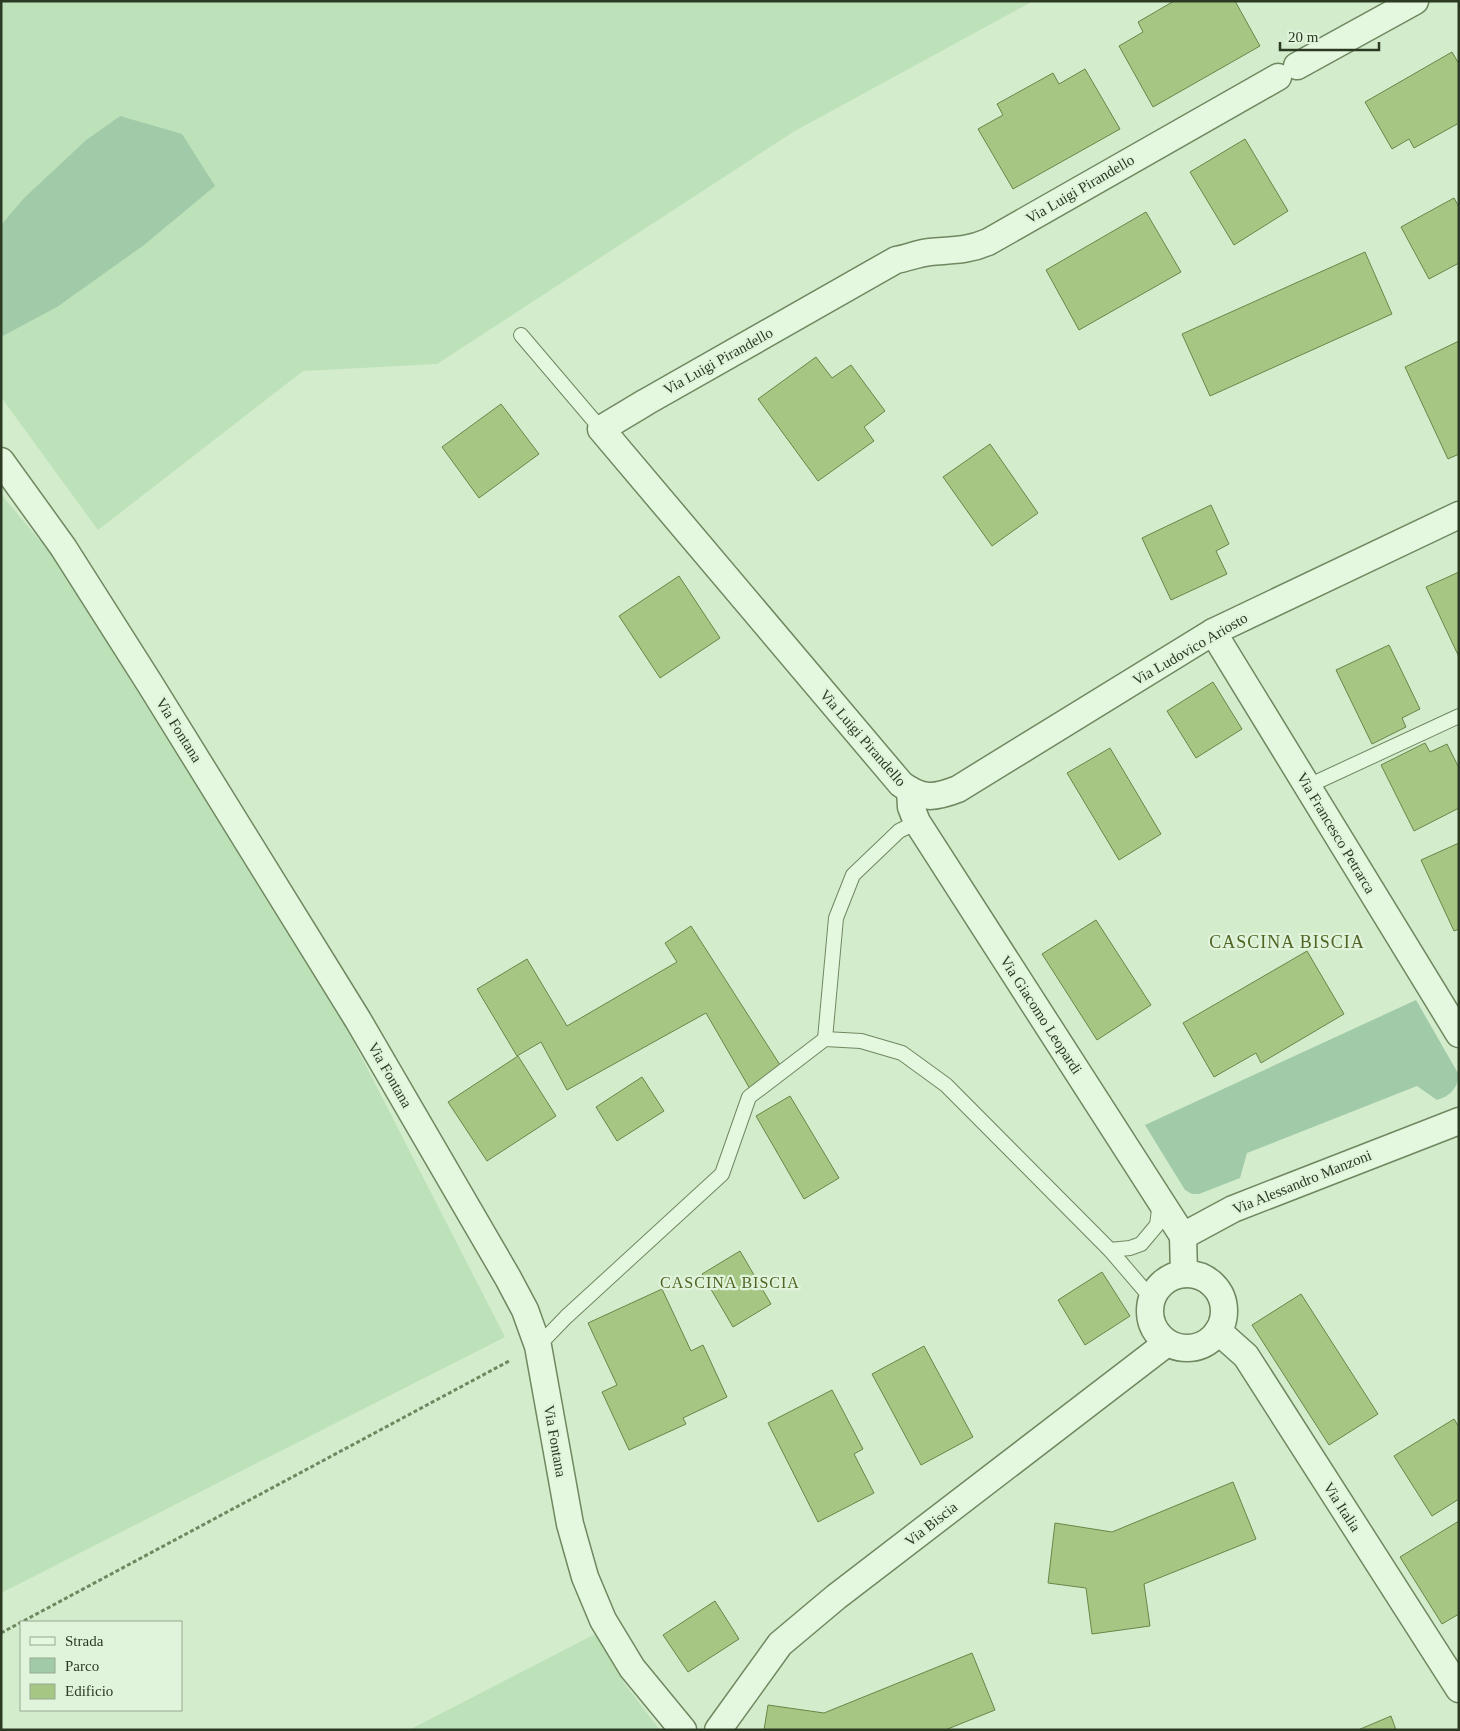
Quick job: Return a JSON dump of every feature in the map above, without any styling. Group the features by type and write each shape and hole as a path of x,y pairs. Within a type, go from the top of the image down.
{"street":[{"name":"Via Luigi Pirandello","path":"920,793 901,784 601,429 896,260 930,252 972,248 988,242 1415,1"},
{"name":"Via Fontana","path":"1,461 63,547 140,668 358,1020 508,1278 525,1310 538,1346 570,1524 585,1577 602,1620 632,1668 683,1730"},
{"name":"Via Ludovico Ariosto","path":"920,793 944,794 958,789 1213,632 1459,515"},
{"name":"Via Francesco Petrarca","path":"1213,632 1459,1034"},
{"name":"Via Giacomo Leopardi","path":"920,793 911,806 917,822 1183,1236"},
{"name":"Via Alessandro Manzoni","path":"1183,1236 1233,1209 1459,1121"},
{"path":"1183,1236 1184,1274"},
{"path":"1184,1274 1196,1275 1216,1288 1224,1309 1223,1321 1218,1332 1211,1340 1200,1346 1177,1348 1158,1334 1151,1323 1150,1311 1152,1298 1157,1289 1174,1276 1184,1274"},
{"name":"Via Italia","path":"1218,1332 1246,1356 1459,1689"},
{"name":"Via Biscia","path":"718,1730 780,1644 836,1598 1167,1342"}],"lane":[{"path":"521,335 601,429"},
{"path":"1308,786 1459,716"},
{"path":"826,1040 836,918 854,875 899,831 917,822"},
{"path":"538,1346 566,1317 722,1174 749,1098 826,1040 861,1041 902,1053 946,1085 1110,1250 1152,1298"},
{"path":"1110,1250 1130,1248 1141,1244 1157,1225 1160,1199"}],"path":[{"path":"23,1621 538,1346"},
{"path":"1,1633 20,1623"}],"green space":[{"path":"1,1 1033,1 793,132 437,364 303,371 98,530 1,397 1,337 57,307 120,116 86,140 24,198 1,225"},
{"path":"120,116 182,134 215,186 144,245 57,307 1,337 1,225 24,198 86,140"},
{"path":"1,494 55,559 347,1029 505,1337 1,1593"},
{"path":"1416,1000 1459,1075 1455,1088 1449,1094 1437,1100 1417,1086 1247,1153 1240,1178 1199,1194 1192,1194 1185,1190 1145,1125"},
{"path":"597,1633 624,1683 660,1730 409,1730"}],"building":[{"path":"1174,1 1235,1 1260,46 1153,107 1119,46 1143,32 1138,22"},
{"path":"1452,52 1459,64 1459,123 1414,148 1409,139 1392,149 1365,102"},
{"path":"1085,69 1120,129 1013,189 978,129 1003,115 997,104 1053,73 1059,84"},
{"path":"1245,139 1288,211 1234,245 1190,172"},
{"path":"1454,198 1459,207 1459,263 1429,279 1401,227"},
{"path":"1146,212 1181,272 1079,330 1046,270"},
{"path":"1365,252 1392,314 1210,396 1182,334"},
{"path":"1459,341 1459,454 1448,459 1405,367"},
{"path":"816,357 832,378 851,365 885,411 864,427 874,441 818,481 758,399"},
{"path":"501,404 539,454 479,498 442,447"},
{"path":"990,444 1038,513 992,546 943,477"},
{"path":"1211,505 1229,544 1216,551 1227,574 1171,600 1142,538"},
{"path":"1459,572 1459,657 1426,587"},
{"path":"679,576 720,638 660,678 619,616"},
{"path":"1389,645 1420,709 1402,718 1406,727 1372,744 1336,670"},
{"path":"1213,682 1242,729 1196,758 1167,711"},
{"path":"1425,743 1430,752 1447,744 1459,768 1459,808 1414,831 1381,765"},
{"path":"1110,748 1161,834 1119,860 1067,773"},
{"path":"1459,843 1459,929 1454,931 1421,860"},
{"path":"1096,920 1151,1005 1097,1040 1042,954"},
{"path":"691,926 782,1068 750,1089 706,1013 567,1090 541,1042 517,1056 477,989 527,959 567,1026 677,962 665,943"},
{"path":"1307,951 1344,1014 1261,1063 1256,1053 1214,1077 1183,1023"},
{"path":"518,1056 556,1116 487,1161 448,1102"},
{"path":"642,1077 664,1111 617,1141 596,1107"},
{"path":"790,1096 839,1178 804,1199 756,1116"},
{"path":"740,1251 771,1304 733,1327 702,1274"},
{"path":"1102,1272 1130,1316 1085,1345 1058,1300"},
{"path":"662,1289 691,1351 703,1345 727,1397 683,1418 686,1424 629,1450 602,1392 617,1385 588,1323"},
{"path":"1301,1294 1378,1414 1329,1445 1252,1325"},
{"path":"924,1346 973,1437 921,1465 872,1374"},
{"path":"832,1390 863,1449 854,1454 874,1493 818,1522 768,1423"},
{"path":"1454,1419 1459,1427 1459,1499 1432,1516 1394,1456"},
{"path":"1233,1482 1256,1539 1144,1584 1150,1626 1092,1634 1086,1588 1048,1583 1055,1523 1112,1532"},
{"path":"1459,1521 1459,1614 1442,1624 1400,1557"},
{"path":"715,1601 739,1639 688,1672 663,1635"},
{"path":"972,1653 995,1710 945,1730 764,1730 768,1705 824,1713"},
{"path":"1391,1716 1396,1730 1358,1730"}],"district":[{"name":"CASCINA BISCIA","path":"1287,942"},
{"name":"CASCINA BISCIA","path":"730,1282"}]}
